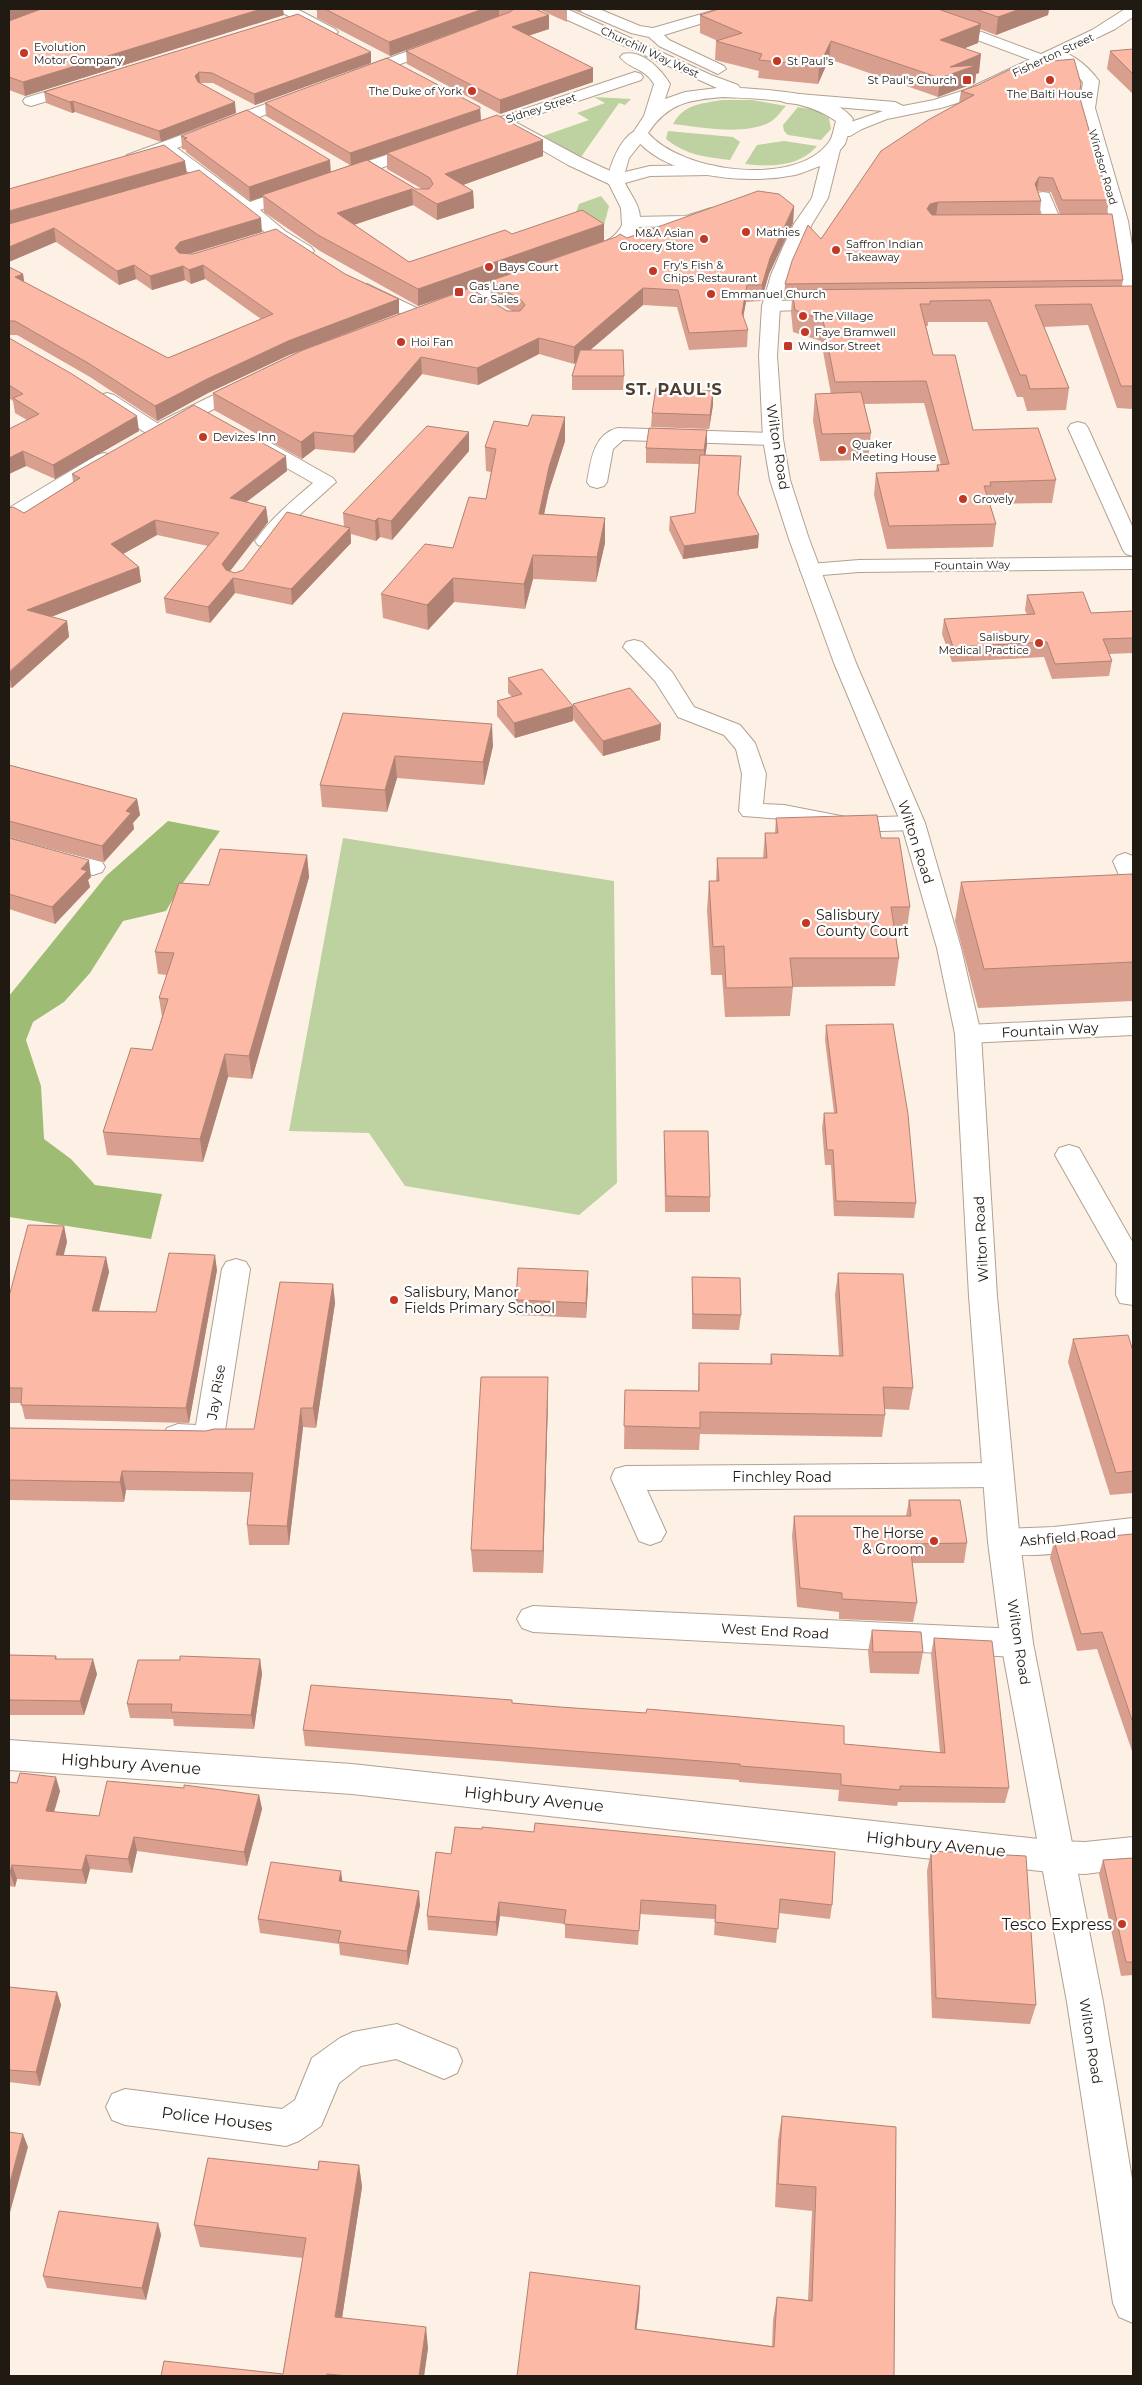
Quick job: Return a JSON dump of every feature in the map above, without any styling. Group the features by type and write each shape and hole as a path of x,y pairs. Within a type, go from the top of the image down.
{"main road":[{"name":"Churchill Way West","path":"555,9 705,78 746,93"},
{"path":"587,9 636,30 654,33 676,28 734,9"},
{"path":"907,9 1047,57"},
{"name":"Fisherton Street","path":"844,133 859,123 910,108 950,101 1093,37 1133,10"},
{"path":"285,16 302,17 318,12"},
{"path":"302,17 346,40"},
{"name":"Churchill Way West","path":"540,17 641,63 656,73 662,84 651,115"},
{"path":"654,33 664,43 718,69"},
{"path":"344,80 452,40"},
{"path":"372,54 407,72"},
{"name":"Windsor Road","path":"1047,57 1074,64 1091,81 1087,108 1119,221 1133,301"},
{"name":"Sidney Street","path":"452,139 635,77"},
{"path":"31,101 96,81"},
{"path":"121,163 166,148 317,90"},
{"path":"615,180 621,157 640,134 651,115 670,101 698,93 746,93 787,98 820,105 837,112 845,119 844,133 833,151 812,166 757,176"},
{"name":"Fisherton Street","path":"787,98 832,100 910,108"},
{"path":"485,112 574,161 615,180 630,206 632,222 630,228 615,244 578,260"},
{"path":"640,134 653,148 674,158 710,170"},
{"path":"330,172 348,174 435,144"},
{"path":"166,148 248,208 278,234 321,262"},
{"name":"Wilton Road","path":"833,151 820,198 807,196 803,224 783,268 771,306 768,356 773,439 780,480 810,570 845,663 913,823 949,948 968,1034 984,1296 998,1475 1004,1542 1017,1643 1084,2002 1133,2303"},
{"path":"574,161 593,162 621,157"},
{"path":"368,167 384,177"},
{"path":"615,180 650,171 710,170 786,180 807,196"},
{"path":"186,181 205,176"},
{"path":"248,208 312,186"},
{"path":"1043,197 1052,221"},
{"path":"632,222 688,221 731,207"},
{"path":"1033,221 1071,221"},
{"path":"1100,221 1119,221"},
{"path":"261,240 278,234"},
{"path":"392,324 546,271"},
{"path":"353,282 416,315"},
{"path":"473,296 489,307"},
{"path":"1114,301 1133,301"},
{"path":"771,306 843,305"},
{"path":"9,516 140,440 205,415 264,376"},
{"path":"91,389 140,440"},
{"path":"596,482 604,447 618,427 773,439"},
{"path":"1078,428 1133,550"},
{"path":"240,434 326,482 280,522 252,558"},
{"name":"Fountain Way","path":"810,570 860,566 1133,563"},
{"path":"634,647 664,676 686,712 732,730 747,748 754,774 751,811 784,812 850,825 913,823"},
{"path":"9,845 93,867"},
{"name":"Fountain Way","path":"968,1034 1133,1026"},
{"path":"1069,1155 1132,1264 1130,1295"},
{"name":"Jay Rise","path":"152,1436 209,1437 236,1269"},
{"name":"Finchley Road","path":"650,1532 626,1478 998,1475"},
{"name":"Ashfield Road","path":"1004,1542 1054,1540 1133,1531"},
{"name":"West End Road","path":"533,1619 1017,1643"},
{"name":"Highbury Avenue","path":"9,1755 352,1779 1058,1857 1085,1858 1133,1853"},
{"name":"Police Houses","path":"125,2107 286,2128 308,2113 325,2071 353,2050 397,2041 444,2062"}],"green space":[{"path":"594,97 631,99 625,105 619,103 581,157 543,136 589,120 577,113 605,103"},
{"path":"722,100 752,100 786,106 773,120 751,128 724,130 673,124 682,112 693,106"},
{"path":"798,107 816,110 829,118 831,129 821,140 788,135 784,131 783,125"},
{"path":"668,131 733,137 740,142 730,160 713,158 681,149 666,139"},
{"path":"784,141 817,146 810,153 793,162 774,165 745,164 757,145"},
{"path":"601,196 609,206 602,233 574,218 579,204"},
{"path":"168,821 220,831 182,884 166,911 123,921 90,973 64,1002 33,1022 26,1040 41,1086 44,1139 71,1159 95,1185 162,1194 151,1239 9,1217 9,996 106,876"},
{"path":"343,838 614,881 617,1183 579,1215 405,1186 369,1133 289,1131"}],"building":[{"path":"41,9 261,9 23,82 9,77 9,21"},
{"path":"325,9 483,9 389,42"},
{"path":"514,9 535,9 549,15 512,27 593,68 500,100 406,51 510,12"},
{"path":"719,9 938,9 981,24 940,40 981,54 950,67 977,65 940,78 831,41 819,66 759,60 762,54 716,41 742,33 700,15"},
{"path":"975,9 1020,9 998,17"},
{"path":"298,14 371,52 254,94 212,73 199,72 195,76 198,82 235,102 159,131 44,92"},
{"path":"1133,49 1133,74 1110,51"},
{"path":"387,58 480,107 480,109 350,153 265,103"},
{"path":"1074,59 1081,84 1079,95 1109,200 1062,200 1053,178 1039,177 1035,184 1041,201 938,202 930,204 927,209 932,215 1112,214 1123,280 785,284 792,261 808,225 821,239 881,151 928,120 974,95 961,91 1011,69 1021,73 1042,62"},
{"path":"247,110 330,160 249,187 184,139 187,138 181,136"},
{"path":"497,115 543,140 445,174 473,191 437,204 412,189 337,213 409,262 505,230 512,234 582,210 604,224 418,289 318,235 262,195 367,160 416,189 429,189 433,184 430,178 387,153"},
{"path":"164,145 185,161 9,211 9,189"},
{"path":"199,170 261,218 180,242 175,248 179,253 193,254 276,229 345,274 399,299 288,341 155,406 88,363 15,321 9,321 9,267 23,274 15,277 168,358 273,314 203,265 189,270 183,266 150,276 134,265 117,271 54,228 9,247 9,224"},
{"path":"758,191 779,194 794,206 770,258 762,285 747,285 742,313 748,330 689,333 678,290 643,288 574,347 539,338 477,368 421,357 353,436 314,432 301,442 213,393 303,350 470,288 507,311 520,311 525,305 521,300 490,281 620,234 627,238"},
{"path":"1133,286 1133,386 1121,386 1091,304 1035,305 1069,388 1030,389 1026,375 1020,375 990,300 930,301 930,304 920,304 933,355 955,355 973,430 1038,428 1056,480 990,482 991,486 984,486 996,524 889,526 876,473 939,471 937,465 949,464 926,381 835,382 823,320 795,310 792,290"},
{"path":"9,338 72,374 137,416 53,465 23,451 9,458 9,429 39,414 13,398 23,394 9,385"},
{"path":"580,350 623,350 624,376 572,376"},
{"path":"656,388 713,391 710,415 652,413"},
{"path":"861,392 871,433 822,434 815,394"},
{"path":"194,405 286,456 230,498 266,507 222,564 226,570 235,573 243,570 287,512 350,528 291,589 233,578 208,607 164,598 219,533 155,520 111,544 139,567 27,610 67,621 9,672 9,508 13,507 24,513 80,478 72,474"},
{"path":"532,415 565,417 549,467 539,514 605,518 597,557 533,555 524,584 453,578 427,605 381,594 425,544 453,548 469,497 486,499 496,449 485,447 494,421 528,426"},
{"path":"427,426 469,432 391,521 378,518 375,521 343,513"},
{"path":"649,428 707,430 704,450 646,448"},
{"path":"700,455 741,456 738,494 759,535 684,546 670,517 695,513"},
{"name":"Salisbury Medical Practice","path":"1083,592 1091,613 1133,611 1133,638 1103,639 1112,661 1055,664 1047,642 953,647 944,619 1035,614 1027,595"},
{"path":"542,669 573,706 514,723 497,701 522,694 508,678"},
{"path":"630,688 661,724 603,741 573,704"},
{"path":"343,713 492,724 483,762 395,756 385,790 320,785"},
{"path":"9,765 137,799 126,811 131,813 102,846 9,821"},
{"name":"Salisbury County Court","path":"877,815 881,838 899,838 910,907 891,907 899,958 790,958 793,987 726,988 724,946 713,947 709,881 719,881 717,858 767,858 765,833 778,833 776,818"},
{"path":"9,838 89,860 81,869 87,871 52,907 9,894"},
{"path":"220,849 307,855 249,1056 225,1054 200,1139 103,1132 131,1048 152,1050 168,999 159,998 174,953 155,952 179,883 209,885"},
{"path":"1132,874 1133,962 984,969 961,882"},
{"path":"893,1024 908,1114 916,1203 836,1201 833,1150 827,1150 824,1113 837,1113 826,1025"},
{"path":"664,1131 708,1131 710,1197 666,1196"},
{"path":"28,1225 64,1226 56,1255 106,1257 92,1311 156,1312 169,1253 215,1255 186,1408 21,1405 22,1388 9,1388 9,1293"},
{"path":"518,1268 588,1271 586,1303 516,1300"},
{"path":"838,1273 903,1274 913,1388 883,1387 885,1415 700,1412 700,1428 624,1426 625,1390 699,1391 699,1363 772,1364 771,1354 843,1356"},
{"path":"692,1277 740,1278 741,1315 693,1314"},
{"path":"280,1282 333,1284 313,1408 301,1408 287,1526 247,1525 253,1473 122,1471 120,1482 9,1480 9,1428 206,1431 214,1429 254,1429"},
{"path":"1128,1335 1133,1351 1133,1471 1116,1473 1073,1339"},
{"path":"481,1377 548,1377 543,1551 471,1550"},
{"path":"909,1500 960,1500 967,1543 910,1544 917,1603 842,1599 842,1593 800,1588 794,1516 911,1516"},
{"path":"1133,1534 1133,1723 1102,1632 1081,1634 1054,1541"},
{"path":"872,1630 921,1632 923,1652 873,1652"},
{"path":"934,1638 992,1641 1009,1788 900,1786 900,1790 841,1785 841,1774 740,1766 740,1764 303,1730 311,1685 512,1700 512,1703 560,1707 646,1713 647,1709 844,1726 844,1744 945,1753"},
{"path":"9,1655 56,1656 55,1659 93,1659 80,1701 9,1700"},
{"path":"180,1656 260,1659 251,1715 171,1712 172,1704 127,1704 138,1660 180,1660"},
{"path":"20,1773 56,1777 46,1811 99,1816 107,1781 184,1788 184,1785 259,1795 244,1852 134,1837 128,1859 86,1855 82,1870 12,1865 9,1873 9,1782 17,1783"},
{"path":"535,1823 835,1852 832,1905 780,1899 778,1929 715,1922 716,1905 641,1900 639,1931 564,1924 566,1910 499,1902 496,1922 427,1916 436,1852 451,1854 455,1827 482,1829 482,1827 534,1832"},
{"path":"931,1851 1026,1856 1036,2005 936,1998"},
{"name":"Tesco Express","path":"1133,1858 1133,1962 1126,1962 1103,1860"},
{"path":"271,1862 341,1871 339,1881 419,1891 407,1951 338,1942 341,1931 258,1919"},
{"path":"9,1987 57,1992 36,2072 9,2070"},
{"path":"782,2116 896,2127 894,2376 517,2376 530,2272 640,2286 635,2329 774,2347 777,2297 812,2301 816,2187 778,2184"},
{"path":"9,2132 23,2134 9,2186"},
{"path":"208,2158 318,2170 319,2161 359,2165 335,2317 426,2327 419,2376 349,2376 327,2374 326,2376 161,2376 164,2361 283,2374 306,2238 194,2225"},
{"path":"59,2211 158,2223 142,2288 43,2276"}],"place":[{"name":"Evolution Motor Company","path":"24,53"},
{"name":"St Paul's","path":"777,61"},
{"name":"St Paul's Church","path":"967,80"},
{"name":"The Balti House","path":"1050,80"},
{"name":"The Duke of York","path":"472,91"},
{"name":"Mathies","path":"746,232"},
{"name":"M&A Asian Grocery Store","path":"704,239"},
{"name":"Saffron Indian Takeaway","path":"836,250"},
{"name":"Bays Court","path":"489,267"},
{"name":"Fry's Fish & Chips Restaurant","path":"653,271"},
{"name":"Gas Lane Car Sales","path":"459,292"},
{"name":"Emmanuel Church","path":"711,294"},
{"name":"The Village","path":"803,316"},
{"name":"Faye Bramwell","path":"805,332"},
{"name":"Hoi Fan","path":"401,342"},
{"name":"Windsor Street","path":"788,346"},
{"name":"Devizes Inn","path":"203,437"},
{"name":"Quaker Meeting House","path":"842,450"},
{"name":"Grovely","path":"963,499"},
{"name":"Salisbury Medical Practice","path":"1039,643"},
{"name":"Salisbury County Court","path":"806,923"},
{"name":"Salisbury, Manor Fields Primary School","path":"394,1300"},
{"name":"The Horse & Groom","path":"934,1541"},
{"name":"Tesco Express","path":"1122,1924"}],"district":[{"name":"ST. PAUL'S","path":"674,389"}]}
